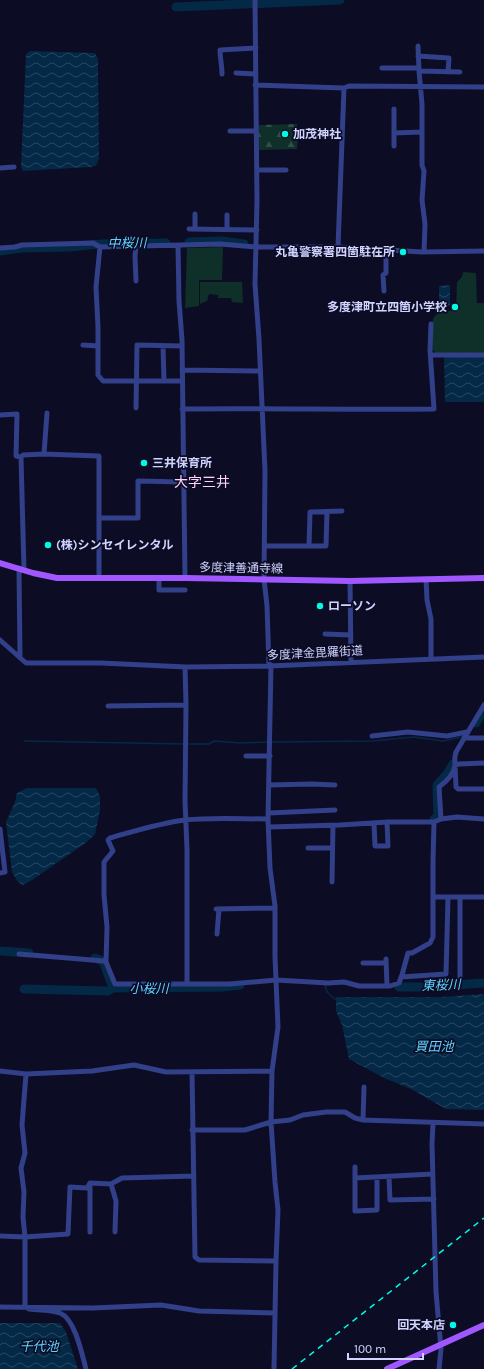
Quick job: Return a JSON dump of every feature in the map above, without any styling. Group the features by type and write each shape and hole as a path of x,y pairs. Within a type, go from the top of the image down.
{"main road":[{"name":"多度津善通寺線","path":"0,563 57,578 185,578 350,581 484,578"},
{"path":"387,1369 484,1324"}],"street":[{"path":"255,2 257,170 256,284 265,471 264,579 270,665 268,820 270,827 270,868 275,908 278,1027 272,1071 271,1122 278,1210 274,1369"},
{"path":"418,46 422,104 422,165 424,171 422,200 425,224 424,252"},
{"path":"222,74 220,50 256,48"},
{"path":"418,56 449,58 448,72"},
{"path":"382,68 460,72"},
{"path":"236,73 256,74"},
{"path":"256,84 344,88 349,86 484,87"},
{"path":"338,247 344,88"},
{"path":"394,109 394,146"},
{"path":"230,131 256,131"},
{"path":"394,133 422,132"},
{"path":"0,168 14,167"},
{"path":"257,170 286,170"},
{"path":"195,214 192,229 257,230"},
{"path":"227,215 227,230"},
{"path":"0,248 22,245 93,243 97,246 178,246 220,244 257,247 338,247 424,252 484,251"},
{"path":"136,245 136,281"},
{"path":"97,246 96,287 98,375 103,381 182,381"},
{"path":"178,246 182,346 185,578"},
{"path":"384,291 383,275 386,273 386,249"},
{"path":"182,409 434,409 432,355 430,350 431,324"},
{"path":"83,345 98,346"},
{"path":"136,408 136,346 182,346"},
{"path":"163,346 164,381"},
{"path":"432,355 484,355"},
{"path":"182,370 260,371"},
{"path":"44,454 47,413"},
{"path":"0,415 17,414 16,456 21,457 23,455 44,454 100,456 99,578"},
{"path":"20,658 21,457"},
{"path":"99,518 138,518 138,482 184,482"},
{"path":"309,546 310,512 342,511"},
{"path":"265,546 326,546 328,512"},
{"path":"159,578 159,590 185,590"},
{"path":"426,579 427,600 431,619 431,659"},
{"path":"350,581 351,662"},
{"path":"325,634 351,635"},
{"path":"0,640 20,658"},
{"name":"多度津金毘羅街道","path":"20,658 26,663 101,663 185,667 484,657"},
{"path":"185,667 187,984"},
{"path":"108,706 186,705"},
{"path":"484,705 467,732 456,752 454,759 456,787 458,789 484,789"},
{"path":"372,736 408,732 447,736 467,732"},
{"path":"464,738 484,738"},
{"path":"246,756 270,756"},
{"path":"455,765 484,764"},
{"path":"441,819 440,787 447,781 455,765"},
{"path":"269,785 335,785"},
{"path":"268,813 295,809 323,808 335,810"},
{"path":"270,827 388,822 434,822 441,819 457,817 484,819"},
{"path":"268,820 224,818 186,820 156,825 110,838 108,840 113,851 104,862 104,895 107,927 103,961 115,984 230,984 276,980 328,983 344,982 359,986 387,986 398,983 403,977 410,953 430,943 433,937 434,822"},
{"path":"374,823 375,846 388,846 388,822"},
{"path":"332,882 333,825"},
{"path":"0,829 5,872 0,873"},
{"path":"308,848 332,848"},
{"path":"460,897 460,982"},
{"path":"433,898 484,897"},
{"path":"403,977 446,974 448,898"},
{"path":"217,934 217,909 275,908"},
{"path":"19,954 103,961"},
{"path":"363,963 386,961 387,986"},
{"path":"0,1071 26,1074 92,1071 134,1065 166,1072 272,1071"},
{"path":"192,1072 195,1257 199,1260 276,1261"},
{"path":"25,1307 25,1237 23,1217 24,1192 21,1168 25,1153 22,1124 26,1074"},
{"path":"363,1120 361,1099 364,1088"},
{"path":"192,1130 245,1130 271,1122 290,1120 303,1115 326,1112 346,1112 355,1118 363,1120 484,1124"},
{"path":"433,1123 432,1144 436,1292 440,1344 439,1369"},
{"path":"355,1167 355,1211 377,1210 377,1177"},
{"path":"355,1178 433,1174"},
{"path":"90,1183 111,1184 122,1178 194,1176"},
{"path":"389,1176 390,1200 434,1199"},
{"path":"0,1236 25,1237 68,1234 70,1187 87,1188 90,1183"},
{"path":"90,1183 90,1232"},
{"path":"111,1184 116,1201 115,1232"},
{"path":"0,1307 92,1308 161,1305 199,1311 275,1313"},
{"path":"25,1307 28,1309 60,1312 70,1320 86,1369"}],"green space":[{"path":"297,124 297,149 258,150 258,125"},
{"path":"223,247 222,280 199,280 199,306 185,308 187,248"},
{"path":"463,272 476,273 477,303 484,303 484,353 436,353 432,349 431,329 433,319 441,312 456,311 457,282 462,277"},
{"path":"200,282 242,282 243,303 232,302 231,298 218,298 218,295 209,294 207,301 200,304"}],"water":[{"path":"30,51 95,53 98,59 99,159 96,165 91,167 23,171 21,167 26,54"},
{"path":"450,285 450,306 439,306 439,286"},
{"path":"444,354 484,355 484,402 445,402"},
{"path":"27,788 96,788 100,796 100,810 95,834 87,842 23,885 18,882 12,872 6,822 15,802 17,793"},
{"name":"買田池","path":"484,994 484,1110 446,1109 411,1089 384,1078 349,1059 342,1025 336,1011 336,997 441,997"},
{"name":"千代池","path":"0,1323 60,1323 66,1332 78,1369 0,1369"}],"waterway":[{"path":"176,7 340,0"},
{"name":"中桜川","path":"189,242 221,241 244,244"},
{"name":"中桜川","path":"0,251 21,248 68,247 101,244 166,243"},
{"name":"小桜川","path":"476,723 484,710"},
{"path":"271,742 372,741 414,737 443,741 462,737"},
{"path":"24,741 184,744 209,744 214,741 240,743 268,742"},
{"name":"小桜川","path":"434,819 438,816 437,785 447,774 453,764"},
{"path":"0,951 29,953"},
{"path":"95,958 104,963 113,988"},
{"name":"東桜川","path":"399,987 484,983"},
{"name":"小桜川","path":"24,989 108,991 113,988 222,987 240,985"},
{"path":"325,985 327,992 337,1001"}],"railway":[{"path":"292,1369 484,1218"}],"place":[{"name":"加茂神社","path":"285,134"},
{"name":"丸亀警察署四箇駐在所","path":"403,252"},
{"name":"多度津町立四箇小学校","path":"455,307"},
{"name":"三井保育所","path":"144,463"},
{"name":"(株)シンセイレンタル","path":"48,545"},
{"name":"ローソン","path":"320,606"},
{"name":"回天本店","path":"453,1325"}],"district":[{"name":"大字三井","path":"202,482"}]}
